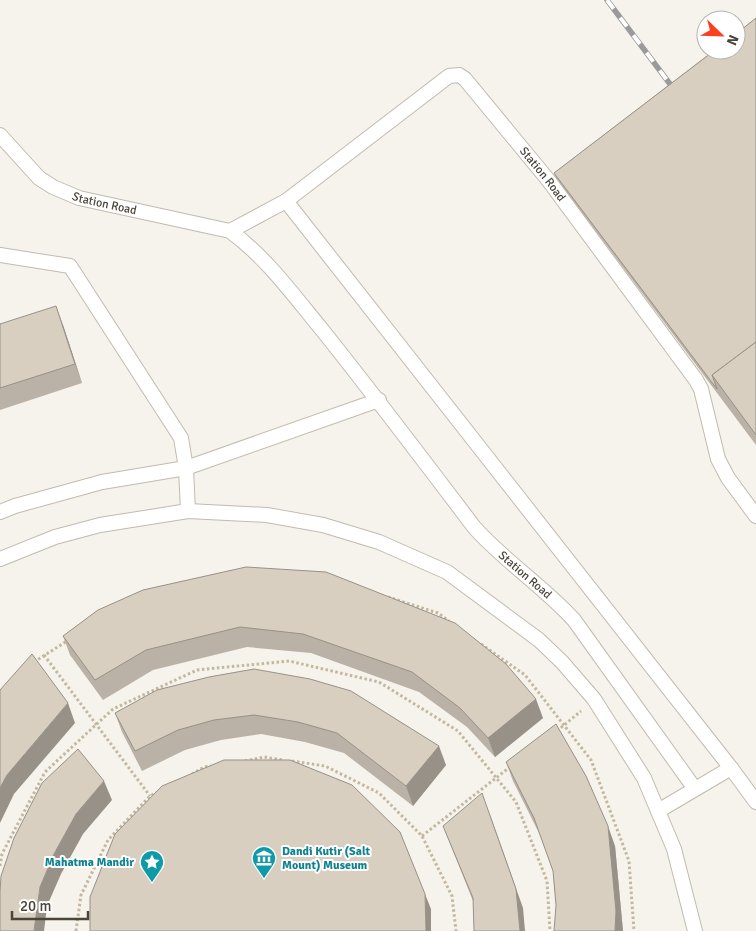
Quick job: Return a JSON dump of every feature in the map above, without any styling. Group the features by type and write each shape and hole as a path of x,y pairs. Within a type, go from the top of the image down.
{"lane":[{"name":"Station Road","path":"230,231 286,200 449,76 459,76 466,79 549,181 696,380 701,389 718,459 728,478 756,516"},
{"name":"Station Road","path":"0,135 39,178 53,187 79,198 230,231 248,244 281,280 379,400 484,538 562,607 578,625 695,789"},
{"path":"286,200 756,802"},
{"path":"0,255 70,266 181,438 186,468 188,511"},
{"path":"0,512 15,506 102,482 186,468 379,400"},
{"path":"0,559 55,537 129,520 188,511 267,515 323,526 379,542 447,572 539,640 562,662 594,699 644,778 674,849 695,931"},
{"path":"658,811 731,768"}],"path":[{"path":"382,594 438,613 454,624"},
{"path":"32,663 74,636"},
{"path":"477,642 525,675 591,760 629,861 634,931"},
{"path":"44,655 150,796"},
{"path":"0,866 2,854 46,772 113,709 197,670 290,661 379,682 458,731 516,802 547,882 550,931"},
{"path":"556,732 564,726"},
{"path":"238,762 264,757 324,766 379,793 422,836 452,896 456,931"},
{"path":"189,776 204,768 213,766"},
{"path":"422,836 511,766"},
{"path":"76,931 81,895 108,840 150,796 166,788"}],"building":[{"path":"756,18 756,342 712,375 717,389 554,173 702,60 746,60 746,26"},
{"path":"56,306 75,364 0,388 0,324"},
{"path":"756,342 756,435 712,375"},
{"path":"246,567 326,572 455,623 506,664 536,699 488,738 460,708 412,672 303,634 240,627 146,650 95,680 63,636 98,610 143,590"},
{"path":"32,654 68,703 7,775 0,788 0,690"},
{"path":"254,669 310,679 351,691 439,746 406,786 337,733 298,722 254,715 214,720 178,730 135,751 115,713 157,690 209,677"},
{"path":"556,724 586,776 608,826 616,911 615,931 554,931 556,905 553,871 534,818 506,762"},
{"path":"78,749 104,781 76,814 54,854 40,887 34,931 0,931 1,876 14,838 42,783"},
{"name":"Dandi Kutir (Salt Mount) Museum","path":"224,760 290,760 352,785 400,832 425,894 426,931 90,931 90,897 115,834 162,786"},
{"path":"482,793 516,889 520,931 474,931 473,898 443,826"}],"railway":[{"path":"607,0 679,96"}],"place":[{"name":"Dandi Kutir (Salt Mount) Museum","path":"264,879"},
{"name":"Mahatma Mandir","path":"152,883"}]}
